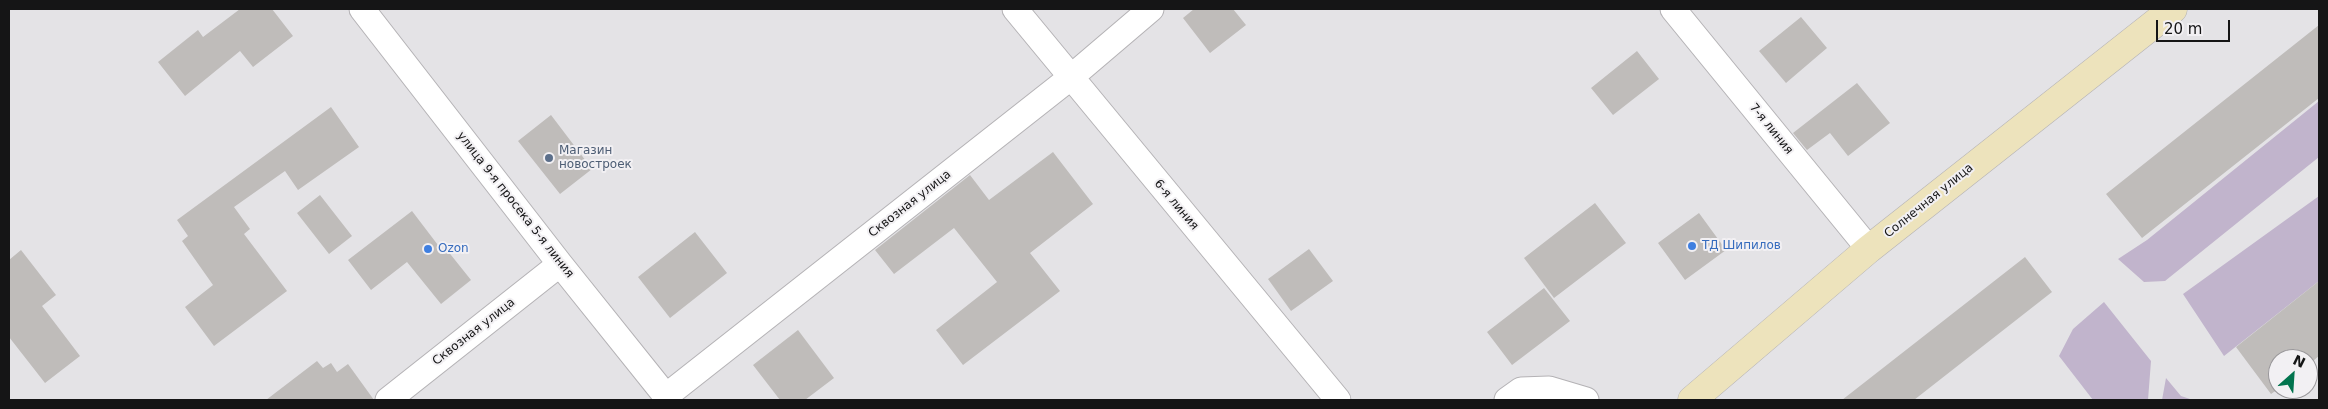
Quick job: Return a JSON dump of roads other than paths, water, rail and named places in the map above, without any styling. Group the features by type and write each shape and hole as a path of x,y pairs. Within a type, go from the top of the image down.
{"main road":[{"name":"Солнечная улица","path":"1692,400 1869,250 2173,9"}],"street":[{"name":"улица 9-я просека 5-я линия","path":"362,9 560,264 668,398"},
{"name":"6-я линия","path":"1015,9 1070,78 1338,400"},
{"name":"Сквозная улица","path":"668,398 1070,78 1151,9"},
{"name":"7-я линия","path":"1673,9 1869,250"},
{"name":"Сквозная улица","path":"388,400 560,264"},
{"path":"1507,400 1521,390 1549,389 1586,400"}],"place":[{"name":"Магазин новостроек","path":"549,158"},
{"name":"ТД Шипилов","path":"1692,246"},
{"name":"Ozon","path":"428,249"}]}
